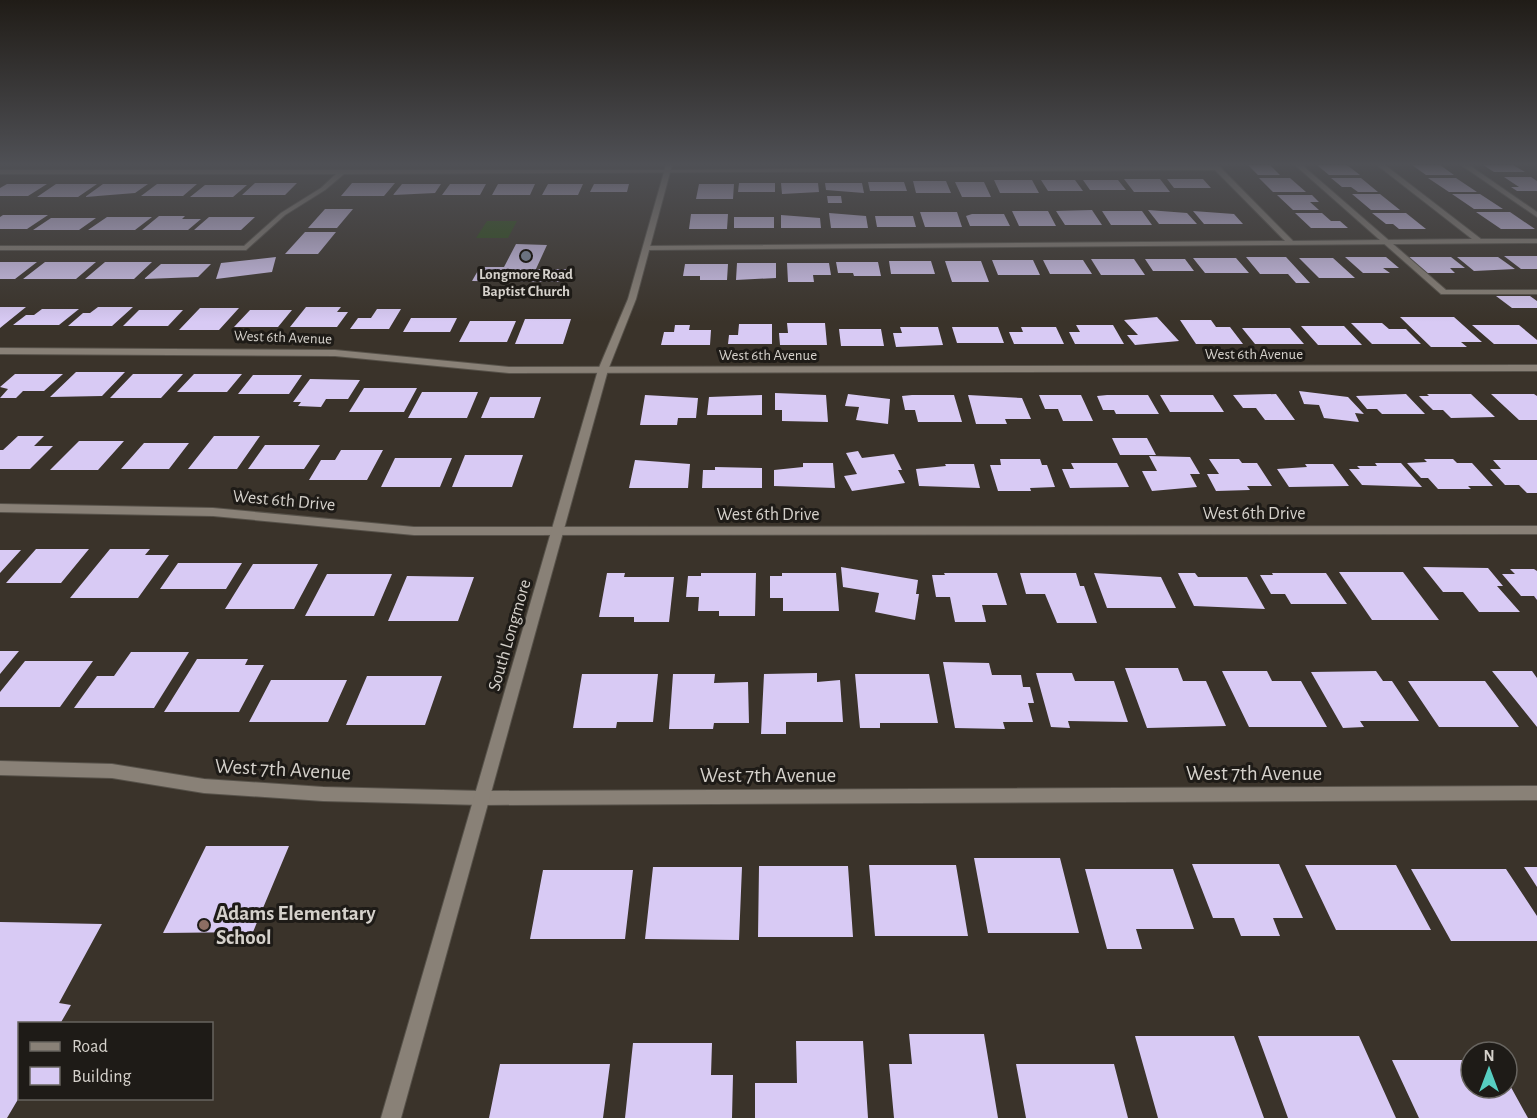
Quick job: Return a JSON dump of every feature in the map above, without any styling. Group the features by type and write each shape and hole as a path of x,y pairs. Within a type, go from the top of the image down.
{"street":[{"path":"0,248 246,248 280,217"},
{"name":"South Longmore","path":"391,1118 603,370 632,299 656,217"},
{"path":"1265,217 1289,241"},
{"path":"1357,217 1444,292 1537,292"},
{"path":"1448,217 1479,241"},
{"path":"647,248 1289,241 1537,241"},
{"name":"West 6th Avenue","path":"0,351 323,353 509,370 1537,368"},
{"name":"West 6th Drive","path":"0,508 213,512 414,531 1537,530"},
{"name":"West 7th Avenue","path":"0,768 112,771 204,786 323,794 482,798 1537,793"}],"green space":[{"path":"487,221 517,221 508,238 476,238"}],"building":[{"path":"0,217 45,217 27,229 0,229"},
{"path":"107,217 152,217 135,230 88,230"},
{"path":"158,217 201,219 188,230 142,230"},
{"path":"209,217 255,217 241,230 194,230"},
{"path":"318,217 346,217 337,228 308,228"},
{"path":"691,217 728,217 727,229 689,229"},
{"path":"734,217 774,217 774,228 734,228"},
{"path":"781,217 820,218 821,228 781,228"},
{"path":"830,217 866,217 868,228 831,228"},
{"path":"875,217 913,217 916,227 877,227"},
{"path":"922,217 959,217 962,227 925,227"},
{"path":"966,217 1006,217 1010,226 970,226"},
{"path":"1015,217 1051,217 1056,226 1019,226"},
{"path":"1060,217 1097,217 1102,225 1065,225"},
{"path":"1106,217 1146,217 1152,225 1111,225"},
{"path":"1154,217 1191,217 1197,224 1159,224"},
{"path":"1198,217 1237,217 1243,224 1204,224"},
{"path":"1299,217 1327,217 1331,221 1340,221 1348,228 1311,228"},
{"path":"1377,217 1411,217 1426,229 1399,229 1393,224 1386,224"},
{"path":"1484,217 1518,217 1535,229 1501,229"},
{"path":"51,218 96,218 79,230 33,230"},
{"path":"305,232 336,232 318,254 285,254"},
{"name":"Longmore Road Baptist Church","path":"516,244 547,245 536,269 566,269 561,282 472,281 480,267 504,267"},
{"path":"1504,256 1537,256 1537,269 1521,269"},
{"path":"276,257 272,272 216,279 221,263"},
{"path":"1246,257 1286,257 1310,283 1296,283 1288,274 1260,274"},
{"path":"1345,257 1386,257 1399,268 1383,268 1390,273 1363,273"},
{"path":"1408,257 1451,257 1465,268 1450,268 1455,273 1427,273"},
{"path":"1457,257 1498,257 1515,269 1474,271"},
{"path":"1193,258 1236,258 1249,273 1205,273"},
{"path":"1299,258 1333,258 1355,278 1319,278"},
{"path":"1091,259 1134,259 1145,275 1101,275"},
{"path":"1145,259 1185,259 1194,271 1153,271"},
{"path":"992,260 1033,260 1040,275 998,275"},
{"path":"1043,260 1083,260 1092,274 1050,274"},
{"path":"889,261 931,261 935,274 891,274"},
{"path":"945,261 981,261 989,282 952,282"},
{"path":"0,262 37,262 15,279 0,279"},
{"path":"45,262 96,262 76,279 23,279"},
{"path":"105,262 152,262 134,279 85,279"},
{"path":"836,262 878,262 881,276 854,276 853,273 838,273"},
{"path":"737,263 776,263 776,278 736,280"},
{"path":"787,263 829,263 831,275 813,275 814,282 788,282"},
{"path":"161,264 211,264 198,277 144,279"},
{"path":"685,264 728,264 727,280 700,280 700,276 683,276"},
{"path":"1496,296 1530,296 1537,301 1537,308 1512,308"},
{"path":"0,307 26,307 0,328"},
{"path":"98,307 133,307 112,326 68,326 83,313 90,313"},
{"path":"306,307 341,307 337,312 348,312 337,327 290,327"},
{"path":"200,308 239,308 219,330 179,330"},
{"path":"42,309 79,309 59,325 13,325 26,315 34,315"},
{"path":"377,309 401,309 389,329 350,329 358,318 371,318"},
{"path":"139,310 183,310 168,326 123,326"},
{"path":"250,310 292,310 278,327 234,327"},
{"path":"1157,317 1179,341 1135,345 1127,335 1138,335 1124,320"},
{"path":"1400,317 1454,317 1482,342 1461,342 1467,347 1431,347"},
{"path":"411,318 457,318 450,332 403,332"},
{"path":"525,319 571,319 563,344 515,344"},
{"path":"1180,320 1211,320 1216,327 1230,327 1243,344 1196,344"},
{"path":"470,321 516,321 507,342 459,342"},
{"path":"787,323 825,323 827,345 780,345 779,333 788,333"},
{"path":"1351,323 1382,323 1389,329 1406,329 1421,344 1372,344"},
{"path":"739,324 772,324 772,344 728,344 729,335 738,335"},
{"path":"675,325 690,325 689,330 711,330 710,345 661,345 664,332 674,332"},
{"path":"1076,325 1113,325 1124,344 1075,344 1069,332 1080,332"},
{"path":"1472,325 1519,325 1537,340 1537,344 1494,344"},
{"path":"1301,326 1344,326 1362,345 1318,345"},
{"path":"900,327 938,327 943,345 896,347 893,333 902,333"},
{"path":"952,327 998,327 1004,343 957,343"},
{"path":"1021,327 1056,327 1064,344 1014,344 1009,332 1023,332"},
{"path":"1242,328 1290,328 1304,344 1255,344"},
{"path":"839,329 881,329 884,346 841,346"},
{"path":"76,372 125,372 102,396 50,397"},
{"path":"15,374 63,374 44,391 23,391 16,398 0,398 8,389 0,387"},
{"path":"133,374 183,374 161,398 110,398"},
{"path":"194,374 242,374 227,392 177,392"},
{"path":"253,375 302,375 289,394 238,394"},
{"path":"310,379 360,380 348,399 326,399 321,407 298,406 301,402 293,402"},
{"path":"364,388 417,388 404,412 349,412"},
{"path":"1299,391 1348,397 1364,414 1355,413 1359,422 1324,418 1319,405 1304,404"},
{"path":"422,392 478,392 467,418 408,418"},
{"path":"775,393 826,395 828,422 782,421 782,410 775,410"},
{"path":"848,394 890,399 888,424 856,420 859,407 845,406"},
{"path":"1276,394 1295,420 1265,420 1256,408 1243,408 1233,395"},
{"path":"1406,394 1425,414 1382,414 1377,409 1367,409 1356,396"},
{"path":"1427,394 1471,394 1495,417 1451,418 1443,410 1433,410 1419,396 1429,396"},
{"path":"1491,394 1534,394 1537,396 1537,420 1519,420"},
{"path":"645,395 698,398 696,418 678,418 677,425 640,425"},
{"path":"762,395 762,415 707,415 709,397"},
{"path":"954,395 962,422 918,422 915,410 905,410 902,396"},
{"path":"968,395 1022,398 1031,419 1005,419 1007,424 976,424"},
{"path":"1039,395 1081,395 1093,421 1063,421 1058,409 1045,409"},
{"path":"1148,395 1159,414 1116,414 1114,410 1103,410 1097,396"},
{"path":"1160,395 1213,395 1224,412 1170,412"},
{"path":"490,397 541,397 534,418 481,418"},
{"path":"18,436 44,436 34,446 53,446 30,469 0,469 0,450 3,450"},
{"path":"214,436 260,436 237,469 188,469"},
{"path":"1112,438 1147,438 1156,455 1120,455"},
{"path":"79,441 124,441 98,470 50,470"},
{"path":"144,443 189,443 169,469 121,469"},
{"path":"265,445 320,445 304,469 248,469"},
{"path":"341,450 383,450 367,480 309,480 321,460 335,460"},
{"path":"858,451 862,458 894,454 902,470 898,470 905,483 852,491 844,476 857,474 846,453"},
{"path":"465,455 523,455 512,487 452,487"},
{"path":"1149,456 1190,457 1200,474 1190,474 1197,487 1152,491 1142,471 1157,471"},
{"path":"395,458 452,458 440,487 381,487"},
{"path":"1000,459 1040,459 1042,465 1047,465 1055,487 1030,488 1031,491 998,491 990,465 1001,465"},
{"path":"1209,459 1239,459 1242,463 1257,463 1272,486 1247,486 1250,490 1216,491 1207,474 1219,474"},
{"path":"1424,459 1453,459 1457,463 1472,463 1493,486 1438,489 1428,478 1421,478 1407,463 1427,462"},
{"path":"635,460 690,464 688,488 629,488"},
{"path":"1493,460 1537,460 1537,493 1527,493 1519,485 1505,485 1490,469 1501,469"},
{"path":"803,463 833,463 835,488 774,486 774,470 803,467"},
{"path":"1071,463 1117,463 1129,487 1070,488 1062,469 1074,469"},
{"path":"1375,463 1401,463 1422,487 1362,485 1349,469 1360,469 1357,466 1377,466"},
{"path":"945,464 974,464 980,488 919,486 916,469 946,466"},
{"path":"1305,464 1333,464 1349,486 1289,487 1277,469 1307,467"},
{"path":"715,467 762,468 762,488 702,488 703,470 715,470"},
{"path":"36,549 89,549 61,583 6,583"},
{"path":"110,549 150,549 145,555 169,555 138,598 70,598"},
{"path":"0,550 21,550 0,573"},
{"path":"178,563 242,563 226,589 160,589"},
{"path":"253,564 318,564 294,609 225,609"},
{"path":"841,567 918,580 916,594 919,594 915,620 875,612 879,593 843,587"},
{"path":"1423,567 1488,568 1503,586 1497,586 1520,612 1479,612 1463,592 1443,592"},
{"path":"1510,569 1537,571 1537,600 1534,596 1521,596 1502,574 1515,574"},
{"path":"1339,572 1403,572 1439,620 1372,620"},
{"path":"607,573 625,573 624,577 674,577 669,622 634,622 634,617 599,617"},
{"path":"701,573 756,573 755,616 719,616 719,611 698,611 699,597 686,597 688,576 701,576"},
{"path":"782,573 836,573 839,611 783,611 783,598 770,598 770,576 782,576"},
{"path":"944,573 997,573 1007,605 982,605 986,622 955,622 950,597 936,597 932,575 945,575"},
{"path":"1020,573 1076,573 1080,586 1084,586 1097,623 1057,623 1045,594 1026,594"},
{"path":"1094,573 1161,577 1176,608 1107,608"},
{"path":"1178,573 1195,573 1198,577 1247,577 1265,609 1194,606"},
{"path":"1272,573 1326,573 1347,604 1291,604 1285,594 1271,594 1260,575 1273,575"},
{"path":"327,574 392,574 374,616 305,616"},
{"path":"407,576 474,577 458,621 388,621"},
{"path":"0,651 19,651 0,674"},
{"path":"131,652 189,652 154,708 74,708 97,676 114,676"},
{"path":"197,659 248,659 245,665 264,665 239,712 164,712"},
{"path":"25,661 93,661 60,707 0,707 0,692"},
{"path":"943,662 989,663 992,675 1021,675 1023,687 1030,687 1034,703 1028,703 1033,722 1003,722 1005,729 955,728"},
{"path":"1125,668 1178,668 1183,681 1206,681 1226,726 1147,728"},
{"path":"1222,671 1267,671 1272,681 1301,681 1327,727 1249,727"},
{"path":"1376,671 1383,681 1392,681 1419,721 1360,721 1364,727 1343,728 1311,672"},
{"path":"1492,671 1532,671 1537,678 1537,727"},
{"path":"817,673 817,682 840,680 843,722 786,722 786,734 761,734 764,674"},
{"path":"1036,673 1072,673 1075,681 1114,681 1128,722 1068,721 1070,728 1051,727"},
{"path":"582,674 658,674 653,722 617,722 616,728 573,728"},
{"path":"673,674 715,674 714,683 748,682 749,723 714,723 713,729 669,729"},
{"path":"855,674 929,674 938,723 880,723 880,728 860,728"},
{"path":"367,676 442,676 425,725 346,725"},
{"path":"271,680 347,680 328,722 249,722"},
{"path":"1408,681 1485,681 1519,727 1439,727"},
{"path":"206,846 289,846 253,932 163,933"},
{"path":"974,858 1060,858 1079,933 988,933"},
{"path":"1192,864 1279,864 1303,918 1273,918 1280,936 1241,936 1234,918 1213,918"},
{"path":"869,865 956,865 968,936 875,936"},
{"path":"1305,865 1396,865 1431,930 1336,930"},
{"path":"759,866 848,866 853,937 758,937"},
{"path":"653,867 742,867 739,940 645,939"},
{"path":"1524,867 1537,867 1537,887"},
{"path":"1085,869 1173,869 1194,929 1136,929 1142,949 1107,949"},
{"path":"1411,869 1506,869 1537,916 1537,941 1451,941"},
{"path":"543,870 633,870 625,939 530,939"},
{"path":"0,922 102,924 59,1003 71,1005 61,1022 18,1022 18,1099 7,1118 0,1118"},
{"path":"909,1034 984,1034 998,1118 894,1118 889,1064 912,1064"},
{"path":"1135,1036 1234,1036 1264,1118 1158,1118"},
{"path":"1258,1036 1359,1036 1396,1118 1288,1118"},
{"path":"796,1041 863,1041 868,1118 755,1118 755,1083 797,1083"},
{"path":"633,1043 712,1043 711,1075 733,1075 732,1118 625,1118"},
{"path":"1392,1060 1459,1060 1459,1100 1518,1100 1528,1118 1419,1118"},
{"path":"500,1064 610,1064 603,1118 489,1118"},
{"path":"1016,1064 1114,1064 1128,1118 1026,1118"}],"place":[{"name":"Longmore Road Baptist Church","path":"526,256"},
{"name":"Adams Elementary School","path":"204,925"}]}
